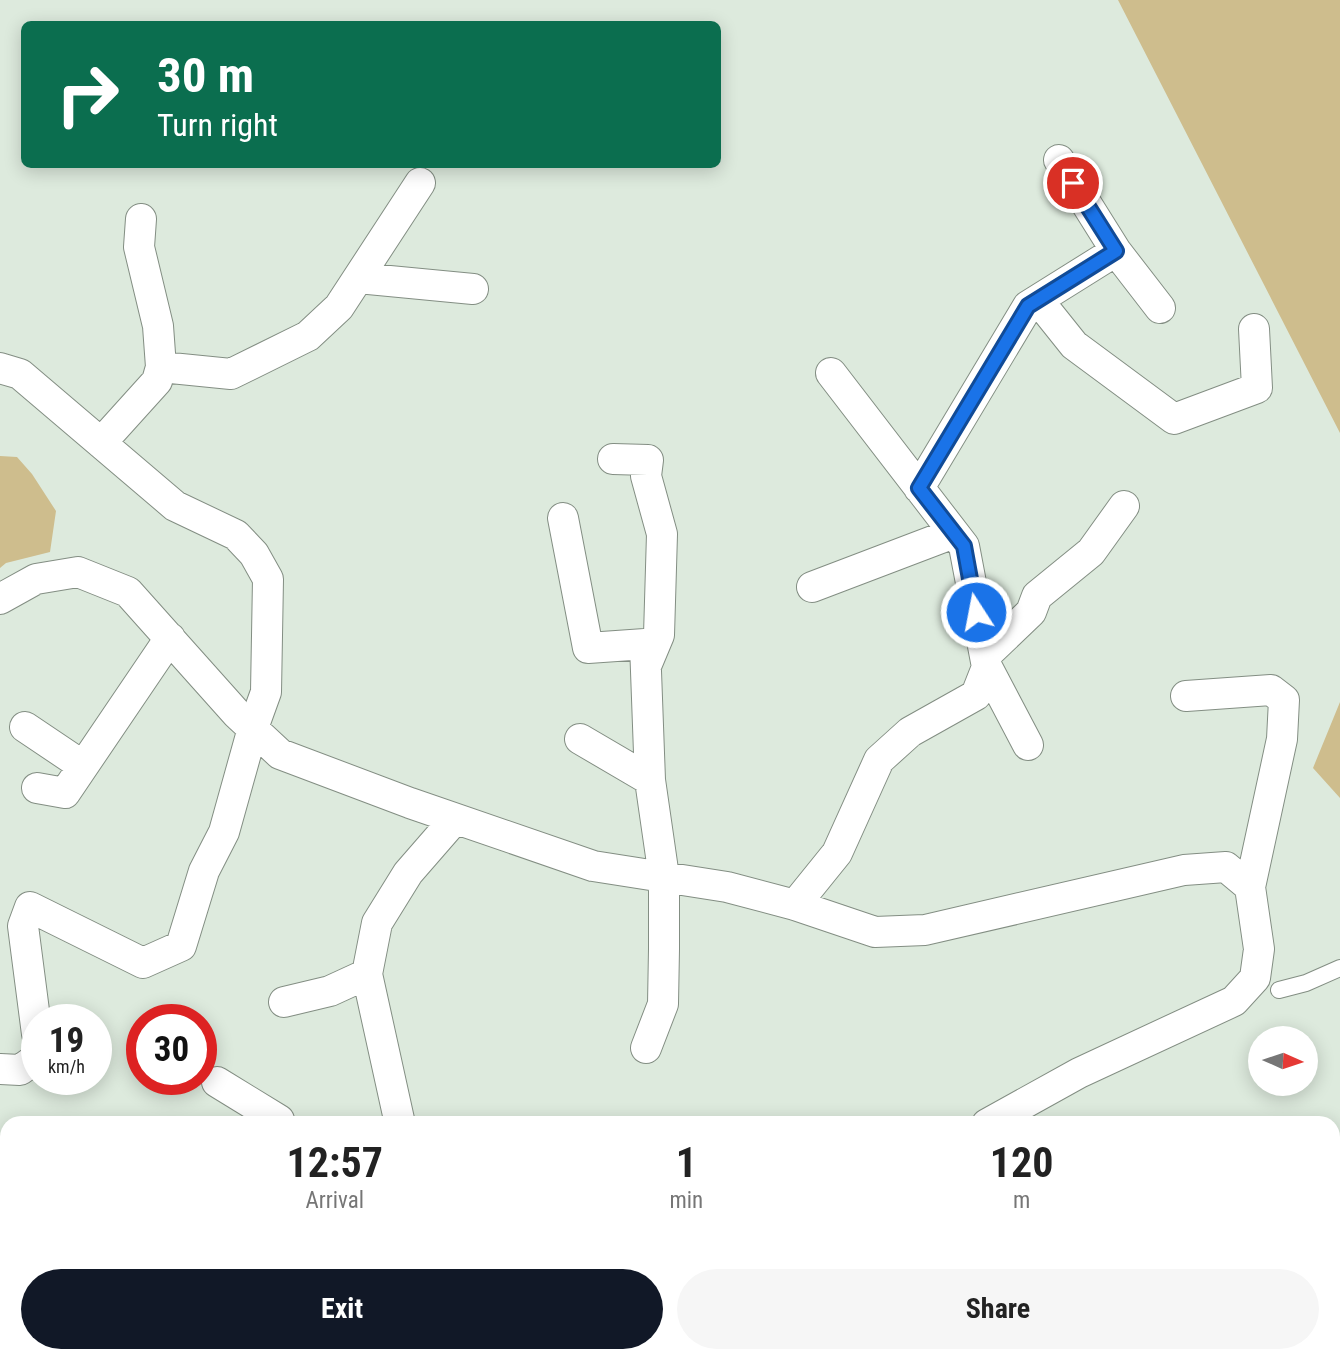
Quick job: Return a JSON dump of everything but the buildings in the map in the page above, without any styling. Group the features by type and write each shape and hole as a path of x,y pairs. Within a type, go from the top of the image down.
{"street":[{"path":"1059,160 1116,251 1160,308"},
{"path":"161,368 231,374 309,336 339,307 420,183"},
{"path":"101,443 157,381 161,368 158,326 139,247 141,219"},
{"path":"919,488 1028,306 1116,251"},
{"path":"358,278 473,289"},
{"path":"1038,300 1074,345 1174,419 1257,388 1254,329"},
{"path":"0,368 20,374 175,506 236,535 254,554 268,579 266,692 253,728 224,832 204,871 181,946 143,963 30,907 23,926 33,1004"},
{"path":"831,373 964,546 986,662 1028,745"},
{"path":"613,459 648,460 646,476 662,534 659,635 646,666"},
{"path":"795,905 837,853 879,761 911,732 976,695 986,662 1031,612 1037,596 1091,552 1124,506"},
{"path":"563,518 589,648 645,644 650,780 664,877 663,1004 646,1048"},
{"path":"812,587 954,533"},
{"path":"0,599 36,579 78,572 128,592 237,714 280,754 455,819 593,866 727,887 795,905 875,932 925,930 1184,870 1226,867 1250,887"},
{"path":"37,788 65,793 170,638"},
{"path":"1001,1116 1079,1073 1234,1001 1255,978 1259,949 1250,887 1282,739 1284,700 1271,690 1186,696"},
{"path":"25,727 83,766"},
{"path":"580,739 650,780"},
{"path":"398,1116 367,974 377,923 408,873 455,819"},
{"path":"284,1002 330,991 367,974"},
{"path":"0,1069 21,1069"},
{"path":"217,1082 272,1116"}],"lane":[{"path":"1279,990 1306,983 1340,968"}],"shaded area":[{"path":"1118,0 1340,0 1340,433"},
{"path":"0,456 17,457 32,474 56,511 50,552 6,563 0,568"},
{"path":"1340,702 1340,798 1313,768"}],"route":[{"path":"976,612 964,546 919,488 1028,306 1116,251 1073,183"}]}
